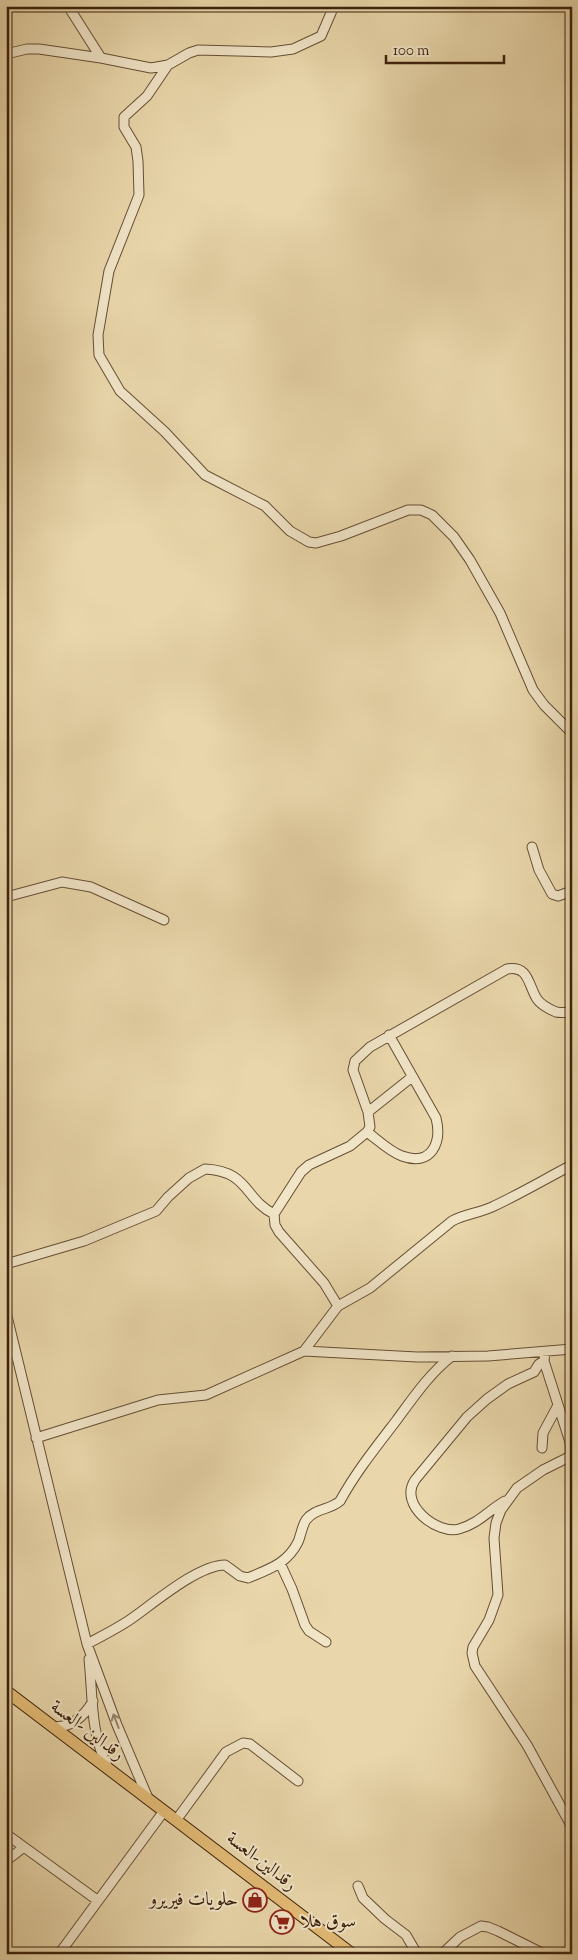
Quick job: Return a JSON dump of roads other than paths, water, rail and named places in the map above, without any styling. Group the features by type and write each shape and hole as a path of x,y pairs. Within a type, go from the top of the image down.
{"main road":[{"name":"رقدالين -العسة","path":"6,1691 148,1798"},
{"name":"رقدالين-العسة","path":"148,1798 352,1954"}],"street":[{"path":"68,6 101,58"},
{"path":"6,54 27,49 39,49 151,68 168,65 198,50 271,52 293,50 321,36 334,6"},
{"path":"168,65 147,96 124,117 124,126 136,147 139,194 109,271 99,328 99,355 120,392 165,432 205,474 266,506 290,531 309,542 316,543 341,536 408,510 421,510 432,515 454,536 470,560 500,613 533,690 544,705 572,733"},
{"path":"532,847 539,870 552,894 558,896 572,891"},
{"path":"6,897 62,882 91,887 164,920"},
{"path":"338,1306 324,1283 279,1232 275,1225 274,1214 302,1172 309,1165 350,1146 367,1132 370,1127 368,1112 353,1070 355,1061 370,1047 389,1035 498,973 515,967 527,978 537,999 544,1006 558,1013 572,1012"},
{"path":"367,1132 403,1157 420,1158 431,1152 437,1143 436,1118 389,1035"},
{"path":"368,1112 412,1077"},
{"path":"304,1351 338,1306 370,1288 452,1221 464,1215 477,1213 492,1207 528,1190 572,1165"},
{"path":"6,1264 84,1241 156,1211 189,1178 204,1169 225,1172 236,1178 247,1187 264,1209 274,1214"},
{"path":"6,1312 87,1644 117,1725 148,1798"},
{"path":"36,1438 158,1400 206,1395 304,1351 417,1356 544,1356 572,1350"},
{"path":"87,1644 130,1620 159,1597 210,1568 225,1565 240,1576 248,1578 287,1559 294,1550 306,1520 315,1512 340,1501 374,1450 424,1384 438,1367 452,1356"},
{"path":"544,1356 557,1407 570,1442 571,1452 569,1457 534,1476 517,1488 507,1500 496,1523 494,1538 498,1587 497,1599 489,1620 472,1647 472,1653 475,1666 527,1745 572,1827"},
{"path":"507,1500 497,1505 473,1524 458,1530 449,1530 432,1522 417,1511 412,1504 410,1490 415,1480 468,1417 495,1392 534,1372 544,1356"},
{"path":"542,1448 543,1433 557,1407"},
{"path":"280,1563 305,1625 309,1631 326,1642"},
{"path":"87,1644 97,1744 109,1769"},
{"path":"54,1727 62,1727 73,1723 88,1711 93,1701"},
{"path":"177,1819 226,1752 243,1743 250,1744 298,1781"},
{"path":"59,1954 164,1811"},
{"path":"6,1834 98,1900"},
{"path":"6,1861 24,1847"},
{"path":"358,1886 364,1898 385,1919 406,1935 417,1954"},
{"path":"442,1954 460,1937 481,1926 493,1929 544,1954"},
{"path":"559,1954 572,1951"}],"place":[{"name":"حلويات فيريرو","path":"255,1900"},
{"name":"سوق هلا","path":"282,1922"}]}
